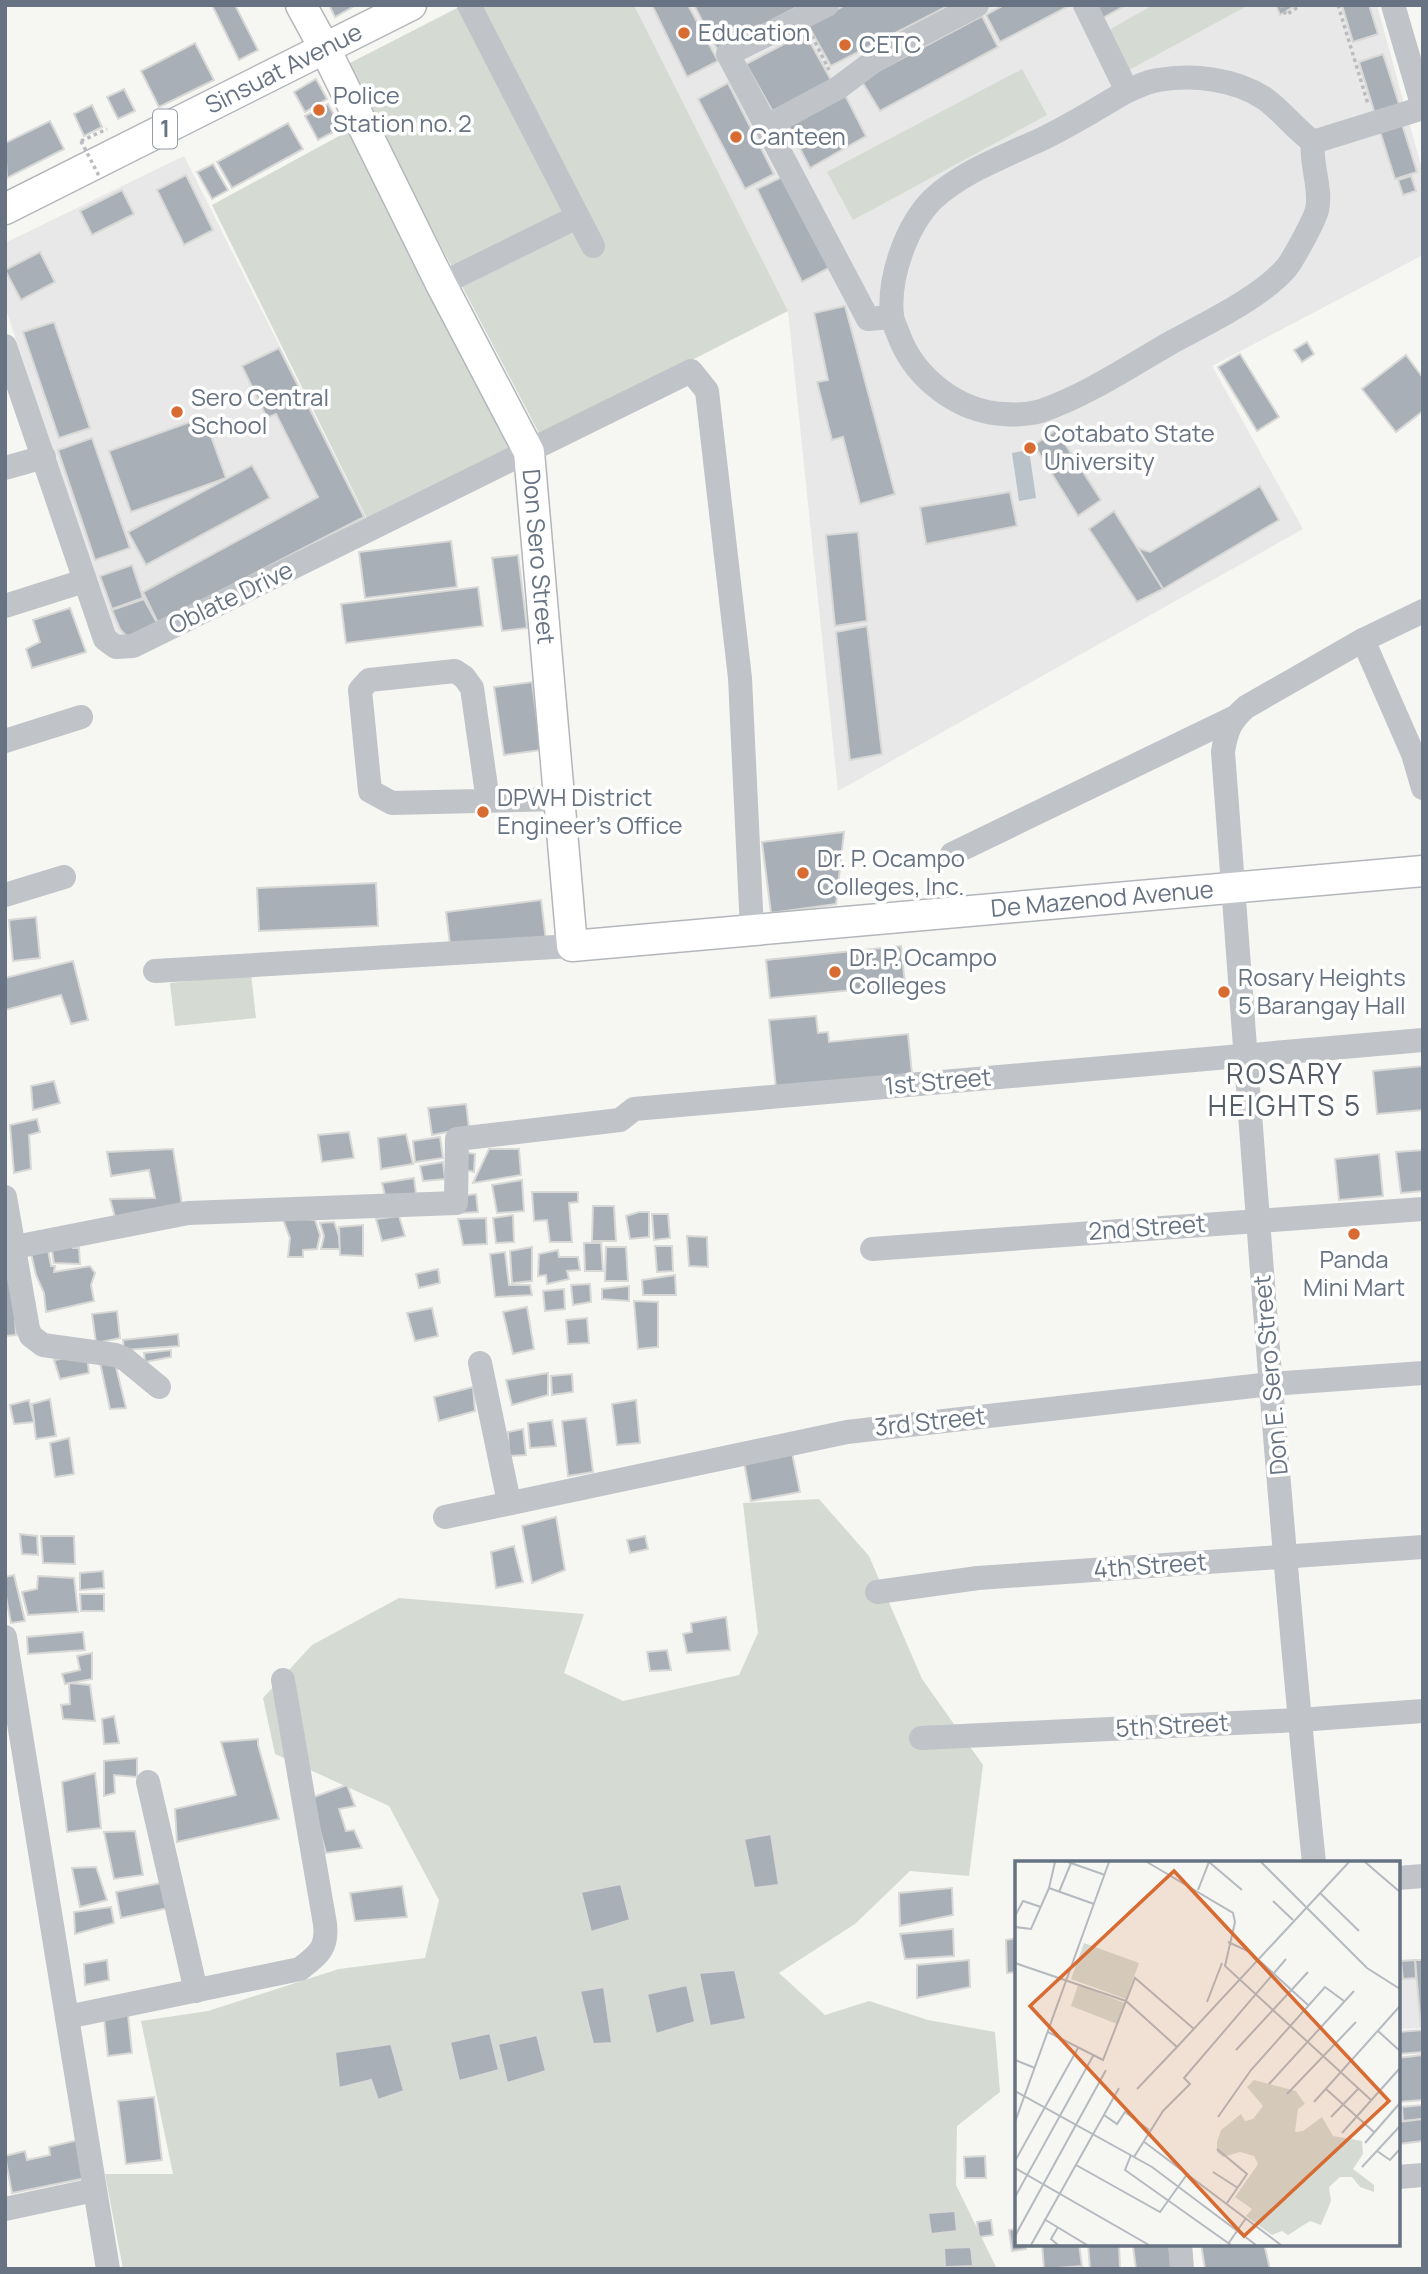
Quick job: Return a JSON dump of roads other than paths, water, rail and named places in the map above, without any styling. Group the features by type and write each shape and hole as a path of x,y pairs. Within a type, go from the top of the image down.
{"main road":[{"name":"Don Sero Street","path":"301,5 529,452 572,946"},
{"name":"Sinsuat Avenue","path":"5,209 411,5"},
{"name":"De Mazenod Avenue","path":"572,946 1423,871"}],"street":[{"path":"469,5 593,246"},
{"path":"827,5 728,54 868,318 892,317"},
{"path":"767,126 838,88 874,61 912,39 977,5"},
{"path":"1085,5 1127,90"},
{"path":"1313,142 1423,108 1395,6"},
{"path":"1198,77 1241,86 1265,99 1313,142 1317,211 1287,266 1267,286 1212,320 1069,400 1037,412 1004,414 978,410 955,400 926,378 905,351 892,317 894,282 901,251 915,222 933,199 980,169 1085,117 1127,90 1156,80 1198,77"},
{"path":"442,284 577,216"},
{"name":"Oblate Drive","path":"5,346 105,639 116,647 134,646 529,452"},
{"path":"529,452 691,371 707,391 740,678 752,930"},
{"path":"5,468 44,457"},
{"path":"5,606 84,581"},
{"path":"952,855 1233,718 1247,707 1363,640 1423,611"},
{"path":"1363,640 1413,754 1423,788"},
{"path":"488,801 472,688 464,677 455,671 369,680 363,685 360,690 370,791 392,803 488,801 559,799"},
{"path":"5,741 81,717"},
{"name":"Don E. Sero Street","path":"1233,718 1226,732 1223,752 1271,1384 1299,1720 1314,1861"},
{"path":"5,895 64,877"},
{"path":"155,971 572,946"},
{"name":"1st Street","path":"10,1247 188,1213 456,1203 457,1139 621,1120 634,1109 1423,1040"},
{"path":"5,1198 10,1247 28,1329 36,1341 43,1345 115,1355 125,1359 159,1387"},
{"name":"2nd Street","path":"872,1249 1423,1209"},
{"path":"480,1363 509,1502"},
{"name":"3rd Street","path":"445,1517 847,1432 1271,1384 1423,1373"},
{"name":"4th Street","path":"877,1592 978,1578 1423,1547"},
{"path":"5,1637 108,2269"},
{"path":"67,2017 300,1969 317,1956 327,1939 283,1680"},
{"name":"5th Street","path":"921,1738 1299,1720 1423,1711"},
{"path":"148,1782 196,1991"},
{"path":"1400,1878 1423,1876"},
{"path":"1400,2177 1423,2175"},
{"path":"5,2208 94,2190"},
{"path":"1180,2246 1182,2269"}],"place":[{"name":"Education","path":"684,33"},
{"name":"CETC","path":"845,45"},
{"name":"Police Station no. 2","path":"319,110"},
{"name":"Canteen","path":"736,137"},
{"name":"Sero Central School","path":"177,412"},
{"name":"Cotabato State University","path":"1030,448"},
{"name":"DPWH District Engineer's Office","path":"483,812"},
{"name":"Dr. P. Ocampo Colleges, Inc.","path":"803,873"},
{"name":"Dr. P. Ocampo Colleges","path":"835,972"},
{"name":"Rosary Heights 5 Barangay Hall","path":"1224,992"},
{"name":"Panda Mini Mart","path":"1354,1234"}],"district":[{"name":"ROSARY HEIGHTS 5","path":"1285,1090"}]}
